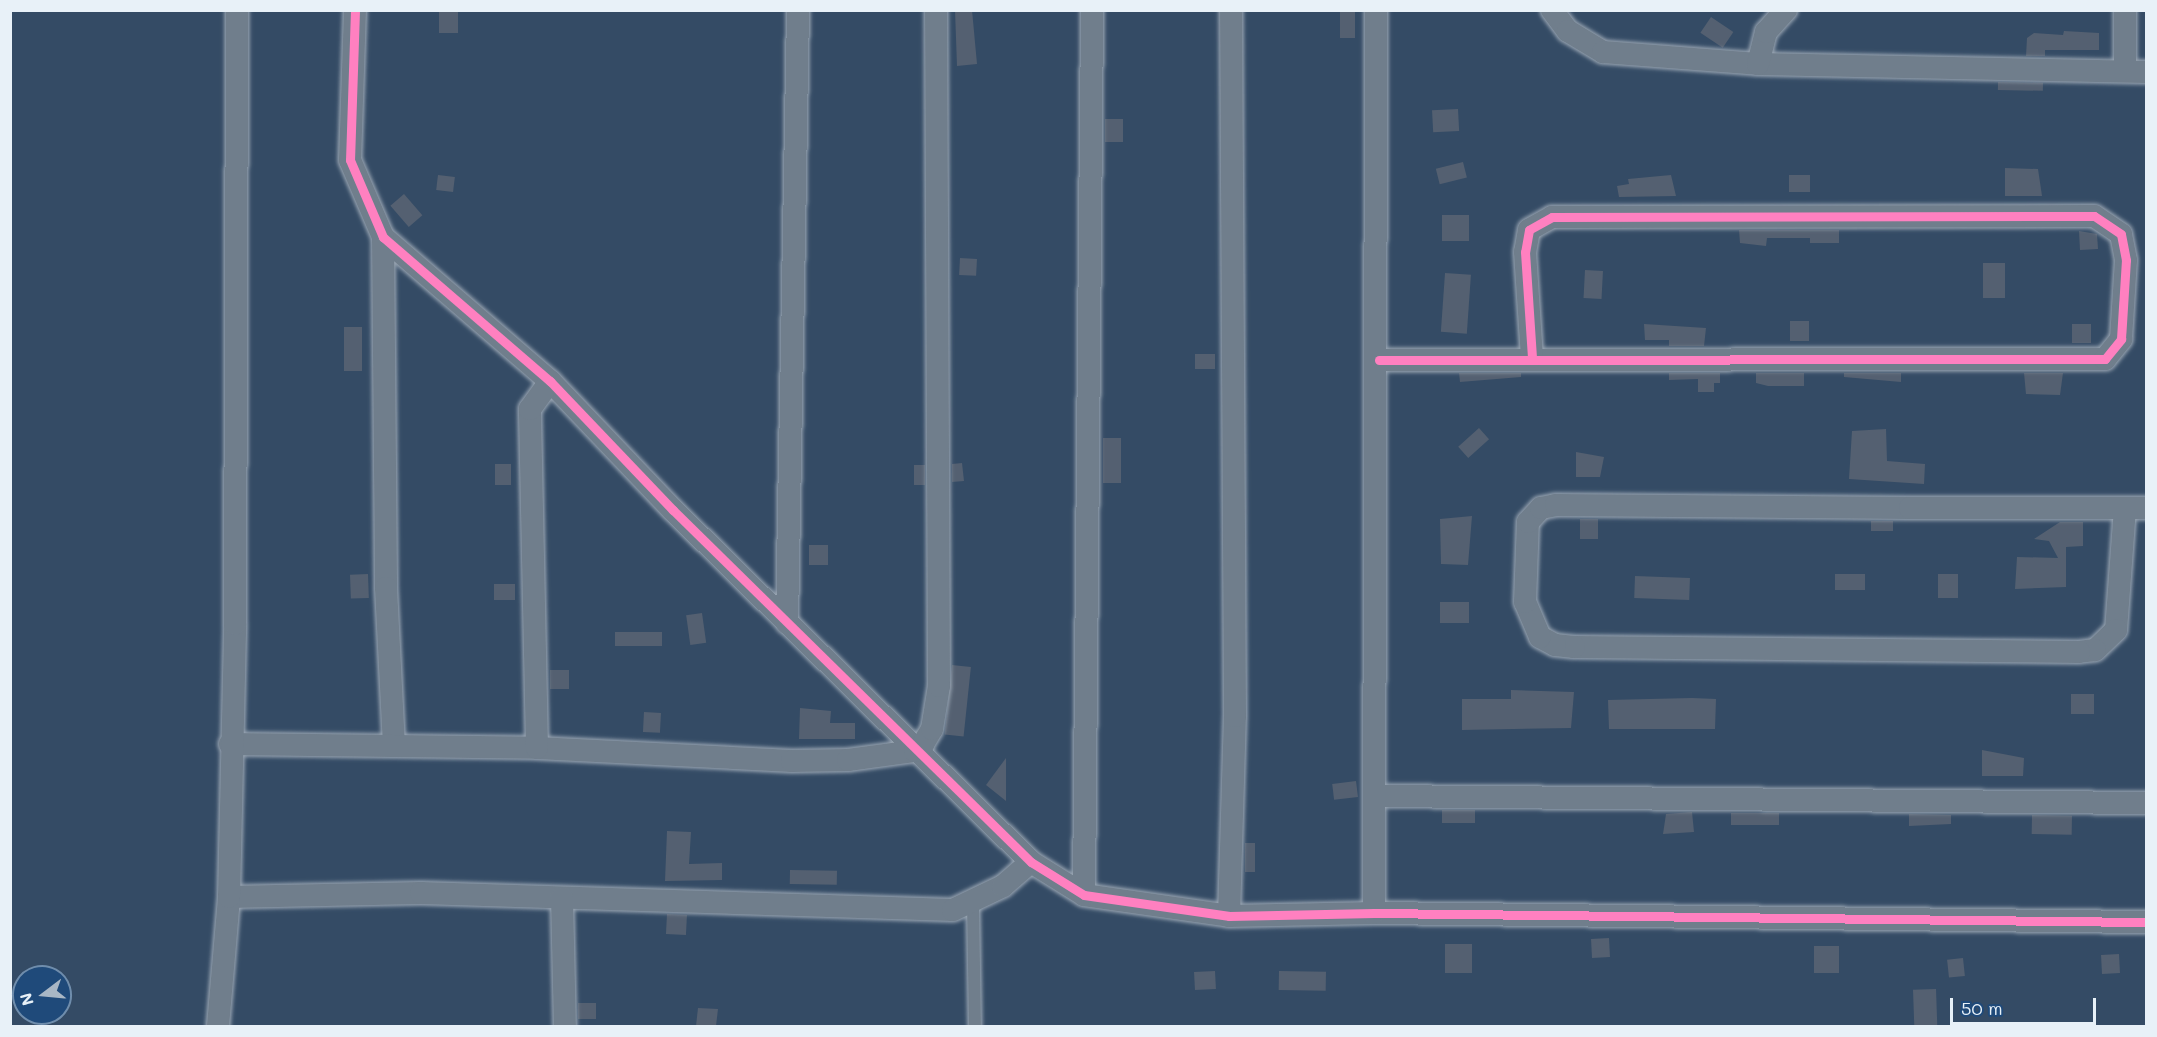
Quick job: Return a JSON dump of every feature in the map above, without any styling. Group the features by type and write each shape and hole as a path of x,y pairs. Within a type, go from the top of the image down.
{"street":[{"path":"218,1026 229,897 237,10"},
{"path":"355,10 350,160 383,237 386,588 394,745"},
{"path":"787,623 798,10"},
{"path":"230,744 537,748 792,761 915,751 932,729 939,686 936,10"},
{"path":"1084,895 1092,10"},
{"path":"1229,916 1235,716 1231,10"},
{"path":"1374,913 1379,360 1376,10"},
{"path":"1552,10 1568,31 1603,52 1758,64 2136,71 2125,10"},
{"path":"1758,64 1766,32 1786,10"},
{"path":"1379,360 1532,357 2105,359 2121,339 2126,307 2121,234 2094,216 1552,217 1529,230 1525,252 1532,357"},
{"path":"383,237 550,381 787,623 915,751 1031,862 1084,895 1229,916 1374,913 2146,922"},
{"path":"537,748 530,409 550,381"},
{"path":"1556,505 2136,508 2116,630 2095,650 2079,652 1574,647 1555,645 1540,637 1525,602 1528,522 1541,507 1556,505"},
{"path":"1376,796 2146,803"},
{"path":"229,897 421,893 921,910 973,903 1003,886 1031,862"},
{"path":"562,898 565,1026"}],"lane":[{"path":"973,903 975,1026"}],"building":[{"path":"439,10 458,10 458,33 439,33"},
{"path":"955,10 972,10 977,64 957,66"},
{"path":"1340,10 1355,10 1355,38 1340,38"},
{"path":"1711,17 1733,32 1723,48 1700,33"},
{"path":"2064,31 2099,33 2099,50 2045,50 2045,56 2026,56 2027,38 2034,33 2063,35"},
{"path":"1998,82 2043,83 2043,91 1998,90"},
{"path":"1458,109 1459,131 1433,132 1432,110"},
{"path":"1105,119 1123,119 1123,142 1105,142"},
{"path":"1463,162 1467,178 1440,184 1436,169"},
{"path":"2005,168 2038,169 2042,196 2005,196"},
{"path":"438,175 455,177 453,192 436,190"},
{"path":"1671,175 1676,196 1619,197 1617,186 1629,184 1628,179"},
{"path":"1789,175 1810,175 1810,192 1789,192"},
{"path":"404,194 422,215 409,227 390,206"},
{"path":"1442,215 1469,215 1469,241 1442,241"},
{"path":"1739,230 1839,230 1839,243 1810,243 1810,238 1767,238 1766,246 1740,243"},
{"path":"2079,231 2097,234 2098,249 2080,250"},
{"path":"960,258 977,259 976,276 959,275"},
{"path":"1983,263 2005,263 2005,298 1983,298"},
{"path":"1585,270 1603,271 1602,299 1584,298"},
{"path":"1445,273 1471,275 1467,334 1441,332"},
{"path":"1790,321 1809,321 1809,341 1790,341"},
{"path":"1644,324 1706,328 1704,346 1669,346 1669,340 1645,340"},
{"path":"2072,324 2091,324 2091,343 2072,343"},
{"path":"344,327 362,327 362,371 344,371"},
{"path":"1195,354 1215,354 1215,369 1195,369"},
{"path":"1459,373 1521,373 1521,377 1460,382"},
{"path":"1669,373 1720,373 1720,383 1714,383 1714,392 1698,392 1698,379 1669,380"},
{"path":"1756,373 1804,373 1804,386 1768,386 1756,383"},
{"path":"1844,373 1901,373 1901,382 1844,377"},
{"path":"2024,373 2063,373 2060,395 2026,394"},
{"path":"1479,428 1489,439 1468,458 1458,447"},
{"path":"1886,429 1887,461 1925,464 1924,484 1849,479 1852,431"},
{"path":"1103,438 1121,438 1121,483 1103,483"},
{"path":"1576,452 1604,457 1600,477 1576,477"},
{"path":"962,463 964,481 952,482 952,464"},
{"path":"495,464 511,464 511,485 495,485"},
{"path":"914,465 925,465 925,485 914,485"},
{"path":"1472,516 1468,565 1441,564 1440,519"},
{"path":"1580,519 1598,519 1598,539 1580,539"},
{"path":"1871,521 1893,521 1893,531 1871,531"},
{"path":"2060,522 2083,522 2083,546 2066,547 2066,587 2015,589 2017,557 2058,558 2049,541 2034,539"},
{"path":"809,545 828,545 828,565 809,565"},
{"path":"368,574 369,598 351,599 350,575"},
{"path":"1835,574 1865,574 1865,590 1835,590"},
{"path":"1938,574 1958,574 1958,598 1938,598"},
{"path":"1635,576 1690,578 1689,600 1634,598"},
{"path":"494,584 515,584 515,600 494,600"},
{"path":"1440,602 1469,602 1469,623 1440,623"},
{"path":"702,613 706,643 690,645 686,615"},
{"path":"615,632 662,632 662,646 615,646"},
{"path":"952,665 971,667 964,737 945,735"},
{"path":"550,670 569,670 569,689 550,689"},
{"path":"1511,690 1574,692 1571,728 1462,730 1462,699 1511,699"},
{"path":"2071,694 2094,694 2094,714 2071,714"},
{"path":"1716,699 1715,729 1609,729 1608,700"},
{"path":"800,708 831,711 830,723 855,723 855,739 799,739"},
{"path":"644,712 661,713 660,733 643,732"},
{"path":"1982,750 2024,758 2023,776 1982,776"},
{"path":"1006,758 1006,801 986,785"},
{"path":"1356,781 1358,797 1334,800 1332,784"},
{"path":"1442,810 1475,810 1475,823 1442,823"},
{"path":"1692,812 1694,832 1663,834 1666,814"},
{"path":"1731,813 1779,813 1779,825 1731,825"},
{"path":"1909,814 1951,815 1951,824 1909,826"},
{"path":"2032,815 2072,816 2072,835 2032,834"},
{"path":"667,831 691,832 689,864 722,863 722,880 665,881"},
{"path":"1245,843 1255,843 1255,872 1245,872"},
{"path":"790,870 837,871 837,885 790,884"},
{"path":"667,914 687,915 686,935 666,934"},
{"path":"1609,938 1610,957 1592,958 1591,939"},
{"path":"1445,944 1472,944 1472,973 1445,973"},
{"path":"1814,946 1839,946 1839,973 1814,973"},
{"path":"2119,954 2120,973 2102,974 2101,955"},
{"path":"1963,958 1965,976 1949,978 1947,960"},
{"path":"1215,971 1216,989 1195,990 1194,972"},
{"path":"1279,971 1326,972 1326,991 1279,990"},
{"path":"1936,989 1937,1026 1914,1026 1913,990"},
{"path":"578,1003 596,1003 596,1019 578,1019"},
{"path":"698,1008 718,1009 716,1026 696,1026"}],"cycle path":[{"path":"355,10 350,160 383,237 550,381 673,510 1031,862 1084,895 1229,916 1374,913 2146,922"},
{"path":"1379,360 2105,359 2121,339 2126,260 2121,234 2094,216 1552,217 1529,230 1525,252 1532,357"}]}
